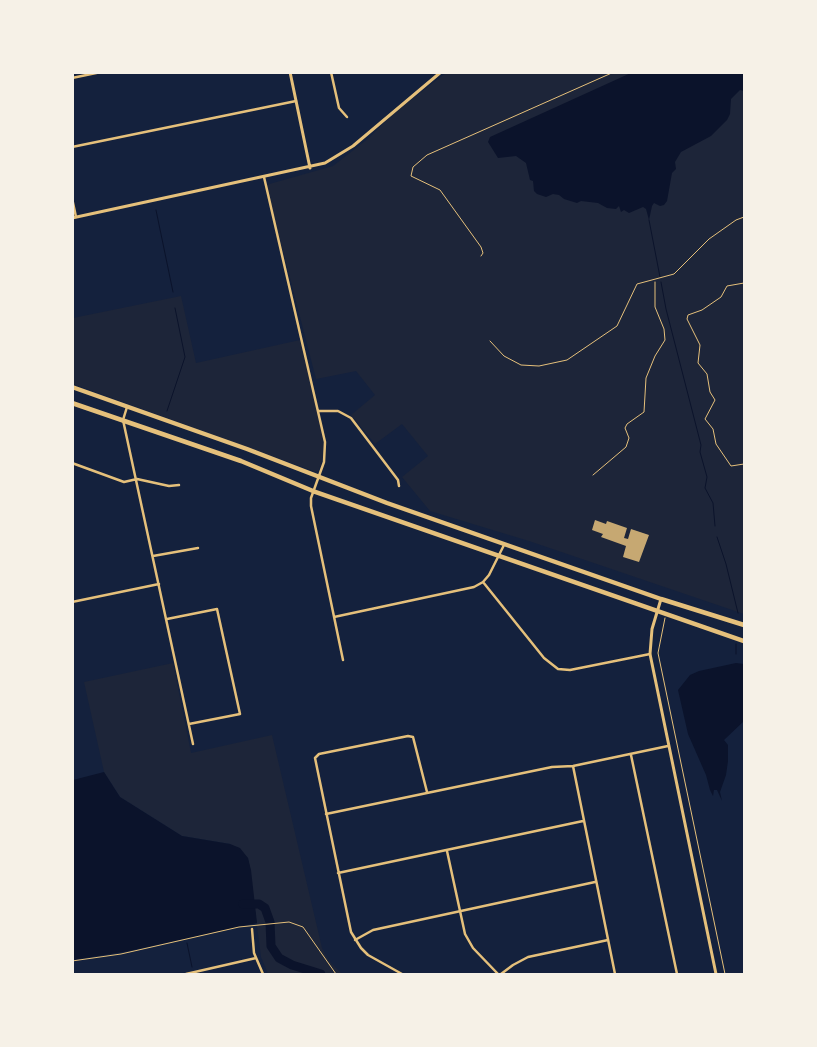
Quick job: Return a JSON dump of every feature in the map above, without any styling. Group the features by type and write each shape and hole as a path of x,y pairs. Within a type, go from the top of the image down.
{"main road":[{"path":"72,388 127,406 319,478 661,599 744,625"},
{"path":"72,403 241,461 314,491 744,641"}],"street":[{"path":"72,78 101,72"},
{"path":"290,72 310,168"},
{"path":"331,72 338,108 347,117"},
{"path":"72,198 74,217 310,168 340,156 440,72"},
{"path":"72,147 296,101"},
{"path":"264,177 326,444 324,462 311,500 343,660"},
{"path":"127,406 123,420 193,744"},
{"path":"318,411 338,411 351,418 398,480 399,486"},
{"path":"72,463 124,482 137,479 169,486 179,485"},
{"path":"334,617 474,586 483,582 494,567 504,543"},
{"path":"153,556 198,548"},
{"path":"483,582 544,658 558,669 570,670 650,654"},
{"path":"72,602 159,584"},
{"path":"661,599 652,629 650,654 716,974"},
{"path":"167,619 217,609 240,714 189,724"},
{"path":"402,974 368,955 355,940 349,926 315,758 319,754 408,736 413,737 427,792"},
{"path":"326,814 552,766 573,766 668,746"},
{"path":"631,755 677,974"},
{"path":"573,766 615,974"},
{"path":"338,873 583,821"},
{"path":"447,851 468,941 500,974 528,957 608,940"},
{"path":"355,940 372,930 595,882"},
{"path":"252,929 256,958 262,974"},
{"path":"186,974 204,972 256,958"}],"path":[{"path":"481,256 483,253 481,247 440,190 411,176 417,162 614,72"},
{"path":"490,341 504,356 521,366 539,366 567,360 617,326 624,315 631,293 638,284 655,281 674,274 709,239 736,220 744,217"},
{"path":"593,475 626,447 629,438 625,428 627,424 644,412 646,378 655,356 665,340 664,329 656,307 655,281"},
{"path":"744,283 727,286 721,297 702,310 688,315 686,319 700,345 698,363 707,374 710,392 715,400 705,419 712,429 716,444 731,466 744,464"},
{"path":"665,618 658,653 725,974"},
{"path":"72,961 121,954 262,924 277,923 300,925 336,974"}],"shaded area":[{"path":"633,72 744,73 744,91 740,90 731,99 730,114 727,120 711,136 681,152 675,162 676,169 672,173 667,201 664,205 660,206 654,203 649,220 646,209 643,207 629,213 624,210 621,212 619,206 616,209 607,208 598,203 581,201 577,203 564,199 559,195 553,194 546,197 537,194 534,191 533,181 530,180 526,163 516,156 498,158 488,142 490,137"},
{"path":"446,73 744,73 744,614 529,541 430,511 402,477 428,456 402,424 375,444 351,415 375,395 356,371 316,379 266,185 333,166 369,138 395,112"},
{"path":"181,296 196,363 300,340 323,438 323,457 319,470 316,472 73,384 73,318"},
{"path":"173,663 191,753 272,735 322,948 329,961 342,974 268,974 261,957 248,858 230,844 182,836 120,797 104,772 84,682"},
{"path":"736,663 744,664 744,721 724,740 728,745 728,761 726,775 720,792 722,801 717,790 714,790 713,796 710,790 706,775 688,734 678,690 690,675 699,671"},
{"path":"104,772 120,797 182,836 230,844 240,848 248,858 251,870 257,923 129,951 73,960 73,780"}],"building":[{"path":"595,520 606,524 607,521 627,528 624,538 628,539 631,529 649,535 639,562 623,557 626,546 601,537 603,534 592,530"}],"waterway":[{"path":"156,210 173,292"},
{"path":"649,220 660,277"},
{"path":"661,282 666,309 701,445 700,452 707,477 705,488 713,503 715,526"},
{"path":"167,411 185,357 175,308"},
{"path":"717,537 738,613"},
{"path":"736,644 736,654"},
{"path":"243,904 259,904 265,908 270,922 271,946 279,958 292,965 321,974"},
{"path":"187,943 192,967"}]}
